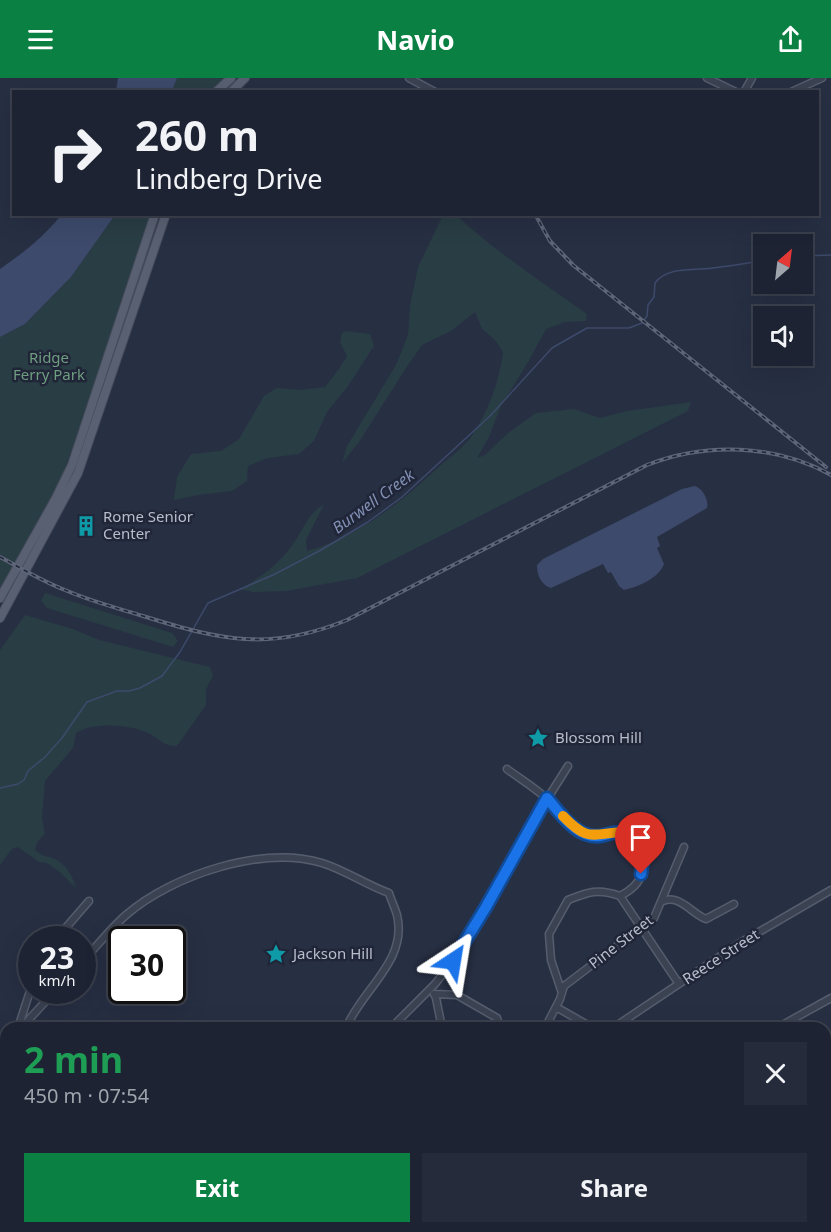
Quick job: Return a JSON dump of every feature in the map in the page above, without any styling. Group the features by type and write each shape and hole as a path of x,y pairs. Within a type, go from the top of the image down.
{"main road":[{"path":"218,90 231,78"},
{"path":"233,90 245,78"},
{"path":"0,598 72,465 154,216"},
{"path":"0,618 78,473 165,216"}],"street":[{"path":"409,78 431,90"},
{"path":"707,78 732,90"},
{"path":"795,90 822,78"},
{"path":"398,1022 432,991 453,961 472,932 547,798 568,766"},
{"path":"507,769 547,798 570,823 583,833 596,836 620,831 631,837 641,854 643,866 636,885 632,890 620,896"},
{"name":"Pine Street","path":"561,990 654,918 684,848"},
{"path":"96,947 126,915 154,895 232,862 290,858 323,863 389,893 397,916 397,945 393,956 348,1022"},
{"name":"Reece Street","path":"622,1022 740,943 831,890"},
{"path":"548,1022 561,990 551,960 549,934 568,900 589,892 606,891 620,896 679,984"},
{"path":"663,901 669,899 678,901 706,919 734,904"},
{"path":"68,926 90,901"},
{"path":"432,991 440,1022"},
{"path":"432,991 457,995 497,1018 498,1022"},
{"path":"788,1022 831,998"},
{"path":"22,1022 27,1004"},
{"path":"26,1022 43,1004"},
{"path":"556,1007 582,1022"}],"green space":[{"path":"177,78 224,78 212,90 172,90"},
{"name":"Ridge Ferry Park","path":"114,216 150,216 128,287 121,300 79,431 58,487 0,591 0,337 25,324 71,277"},
{"path":"443,216 457,216 503,254 587,314 586,321 565,322 546,329 501,406 489,437 477,458 485,455 508,433 536,413 574,409 600,418 627,411 691,402 688,411 357,578 287,591 253,592 240,589 279,561 295,542 312,514 324,504 306,540 307,551 345,536 395,505 461,448 483,417 496,385 503,352 495,340 482,329 475,312 451,331 422,345 359,442 342,463 347,446 396,365 408,335 410,305 418,267"},
{"path":"346,331 370,334 374,346 348,386 327,412 314,441 299,454 268,458 248,466 247,481 232,491 174,500 177,477 191,454 221,451 239,439 264,396 277,388 300,390 325,387 347,356 340,342 342,333"},
{"path":"45,593 172,633 178,641 173,647 47,608 41,601"},
{"path":"25,615 73,629 99,640 210,667 213,675 206,690 206,705 177,746 169,745 148,733 131,728 101,726 83,729 76,733 73,748 45,781 42,818 45,834 37,842 35,850 64,865 76,888 47,863 39,862 18,847 12,849 0,865 0,650"}],"water":[{"path":"118,78 177,78 172,90 116,90"},
{"path":"60,216 114,216 71,277 25,324 0,337 0,269 48,230"},
{"path":"695,486 705,495 707,508 657,537 660,546 657,548 664,564 658,574 647,581 624,590 603,564 551,588 540,579 537,565 543,559 682,489"}],"waterway":[{"name":"Burwell Creek","path":"813,256 831,255"},
{"name":"Burwell Creek","path":"0,788 18,784 24,780 28,771 62,738 87,702 117,691 140,688 162,676 180,652 208,603 273,575 321,550 368,522 402,497 490,416 552,348 587,328 629,328 642,323 647,316 648,305 654,297 655,283 666,274 681,270 753,262"}],"railway":[{"path":"536,216 550,241 573,265 826,467"},
{"path":"0,557 40,579 84,598 113,607 196,631 245,639 268,639 319,630 347,620 647,465 670,458 693,452 716,450 764,452 787,457 831,475"}],"slow traffic":[{"path":"563,816 583,833 591,836 622,832"}],"place":[{"name":"Rome Senior Center","path":"86,526"},
{"name":"Blossom Hill","path":"538,738"},
{"name":"Jackson Hill","path":"276,954"}],"route":[{"path":"453,961 472,932 547,798 570,823 583,833 591,836 620,831 628,834 639,849 643,860 641,874"}]}
